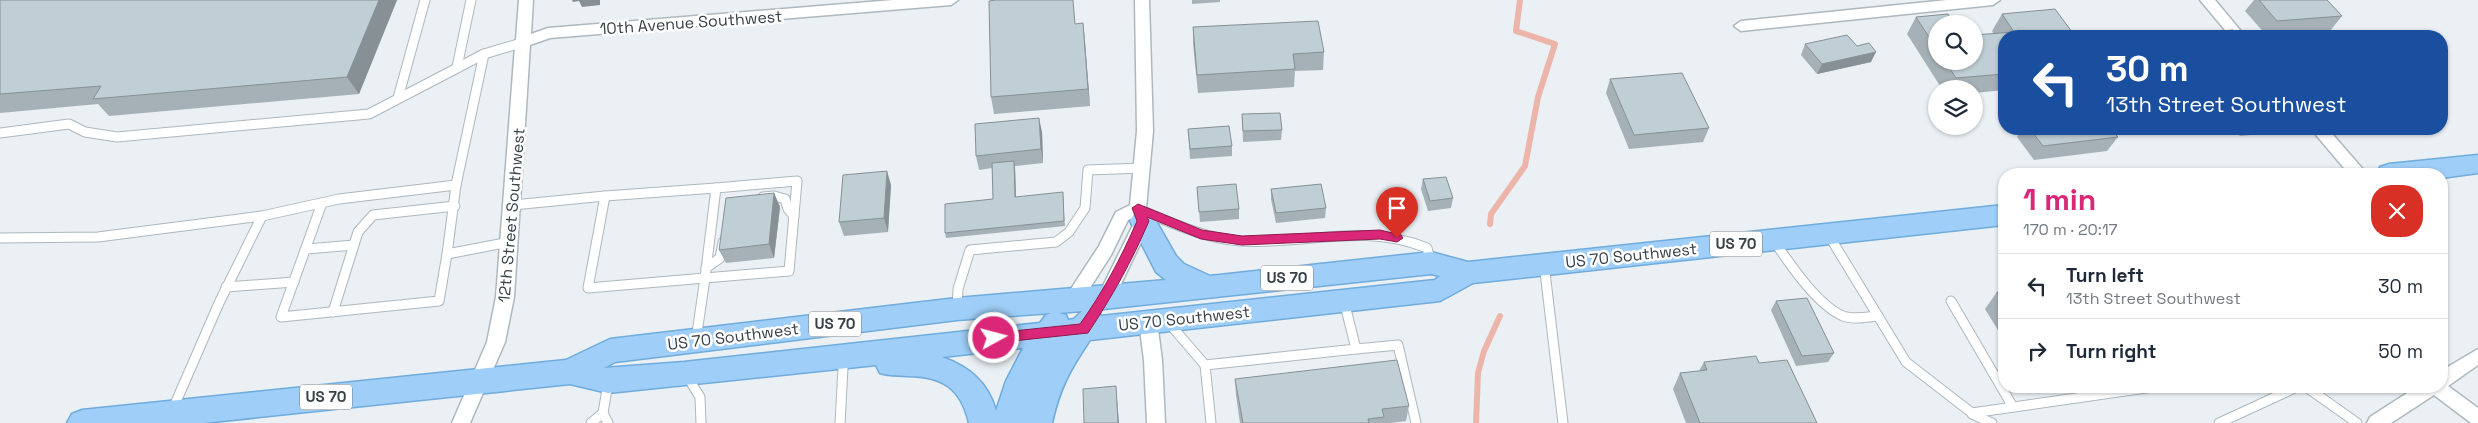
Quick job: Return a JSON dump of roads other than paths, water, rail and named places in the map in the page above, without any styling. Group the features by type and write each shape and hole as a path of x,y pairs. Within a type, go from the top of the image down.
{"main road":[{"path":"2442,168 2478,164"},
{"path":"1140,215 1170,268 1185,277 1207,286"},
{"name":"US 70 Southwest","path":"570,372 610,352 957,309 1106,298 1432,263 1468,273 1998,216"},
{"name":"US 70 Southwest","path":"82,423 570,372 608,381 698,372 1050,331 1440,290 1468,273"},
{"path":"1037,423 1043,397 1056,367 1106,298"},
{"path":"1007,423 1018,384 1030,360 1073,300"},
{"path":"698,372 745,379 843,368 931,364 952,372 966,384 978,401 984,423"}],"street":[{"name":"12th Street Southwest","path":"461,423 496,342 502,321 511,242 526,0"},
{"name":"10th Avenue Southwest","path":"522,43 548,33 951,0"},
{"path":"1106,298 1140,215 1146,131 1142,0"},
{"path":"1742,26 1927,3 1993,0"},
{"path":"2207,0 2233,30"},
{"path":"2325,135 2354,168"},
{"path":"1073,300 1092,271 1122,216 1140,215"},
{"path":"1156,423 1153,360 1157,321"},
{"path":"2448,376 2478,356"},
{"path":"2376,423 2423,393"},
{"path":"2444,393 2478,418"}],"lane":[{"path":"398,98 424,0"},
{"path":"457,67 471,0"},
{"path":"0,133 69,124 85,132 116,136 195,131 369,114 484,54 522,43"},
{"path":"322,203 281,316 439,301 455,206 456,185 484,54"},
{"path":"957,309 958,289 970,250 1056,242 1069,232 1085,208 1088,170 1142,168"},
{"path":"513,205 605,196 797,181 789,271 588,288 605,196"},
{"path":"0,238 37,240 78,238 262,216 339,199 456,185"},
{"path":"696,340 716,188"},
{"path":"755,198 781,197 785,199 788,209 794,216"},
{"path":"333,312 358,232 373,215 455,206"},
{"path":"1140,215 1201,234 1242,241 1380,234 1415,242 1428,248 1432,263"},
{"path":"171,413 226,287 262,216"},
{"path":"706,268 720,258 724,233"},
{"path":"1828,234 1906,362 1972,413 1992,423"},
{"path":"1773,240 1792,266 1832,308 1842,315 1852,317 1878,316"},
{"path":"447,254 511,242"},
{"path":"306,249 354,246"},
{"path":"1544,264 1563,423"},
{"path":"226,287 294,282"},
{"path":"1344,300 1356,349"},
{"path":"1951,300 1998,381"},
{"path":"1157,321 1206,365 1211,423"},
{"path":"1206,365 1398,345 1416,423"},
{"path":"840,423 843,368"},
{"path":"698,372 697,386 703,406 701,423"},
{"path":"592,423 602,413 608,381"},
{"path":"2005,393 2013,407"},
{"path":"1972,413 2111,393"},
{"path":"2219,423 2284,393"},
{"path":"2315,393 2357,423"},
{"path":"602,413 608,423"}],"waterway":[{"path":"1490,224 1491,214 1525,166 1538,97 1555,44 1516,31 1520,0"},
{"path":"1476,423 1478,373 1484,351 1500,316"}]}
